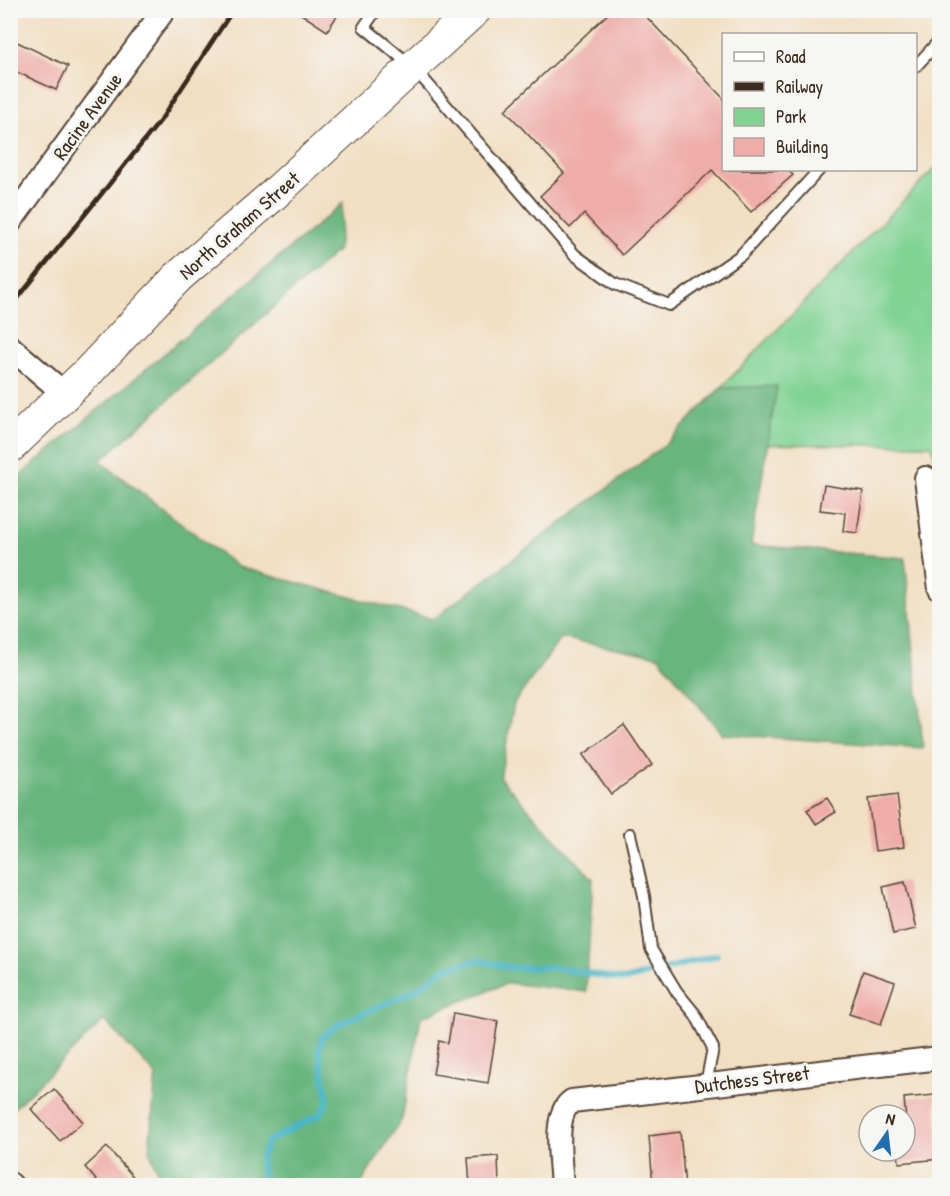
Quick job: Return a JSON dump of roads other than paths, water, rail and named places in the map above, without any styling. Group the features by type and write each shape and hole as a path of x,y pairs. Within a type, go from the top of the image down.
{"main road":[{"name":"North Graham Street","path":"10,447 65,394 178,277 414,68 475,10"}],"street":[{"name":"Racine Avenue","path":"10,222 164,10"},
{"path":"10,347 65,394"},
{"path":"926,478 939,589"},
{"name":"Dutchess Street","path":"562,1185 560,1122 567,1105 580,1099 939,1058"}],"lane":[{"path":"376,10 364,27 414,68 575,255 615,284 669,305 741,255 818,171"},
{"path":"917,64 939,40"},
{"path":"630,834 644,896 651,949 677,992 695,1014 713,1048 706,1084"}],"waterway":[{"path":"265,1186 260,1161 268,1141 321,1114 328,1100 319,1051 322,1037 339,1024 416,990 443,969 477,960 513,968 553,967 624,980 717,955"}],"railway":[{"path":"10,308 160,121 233,10"}]}
